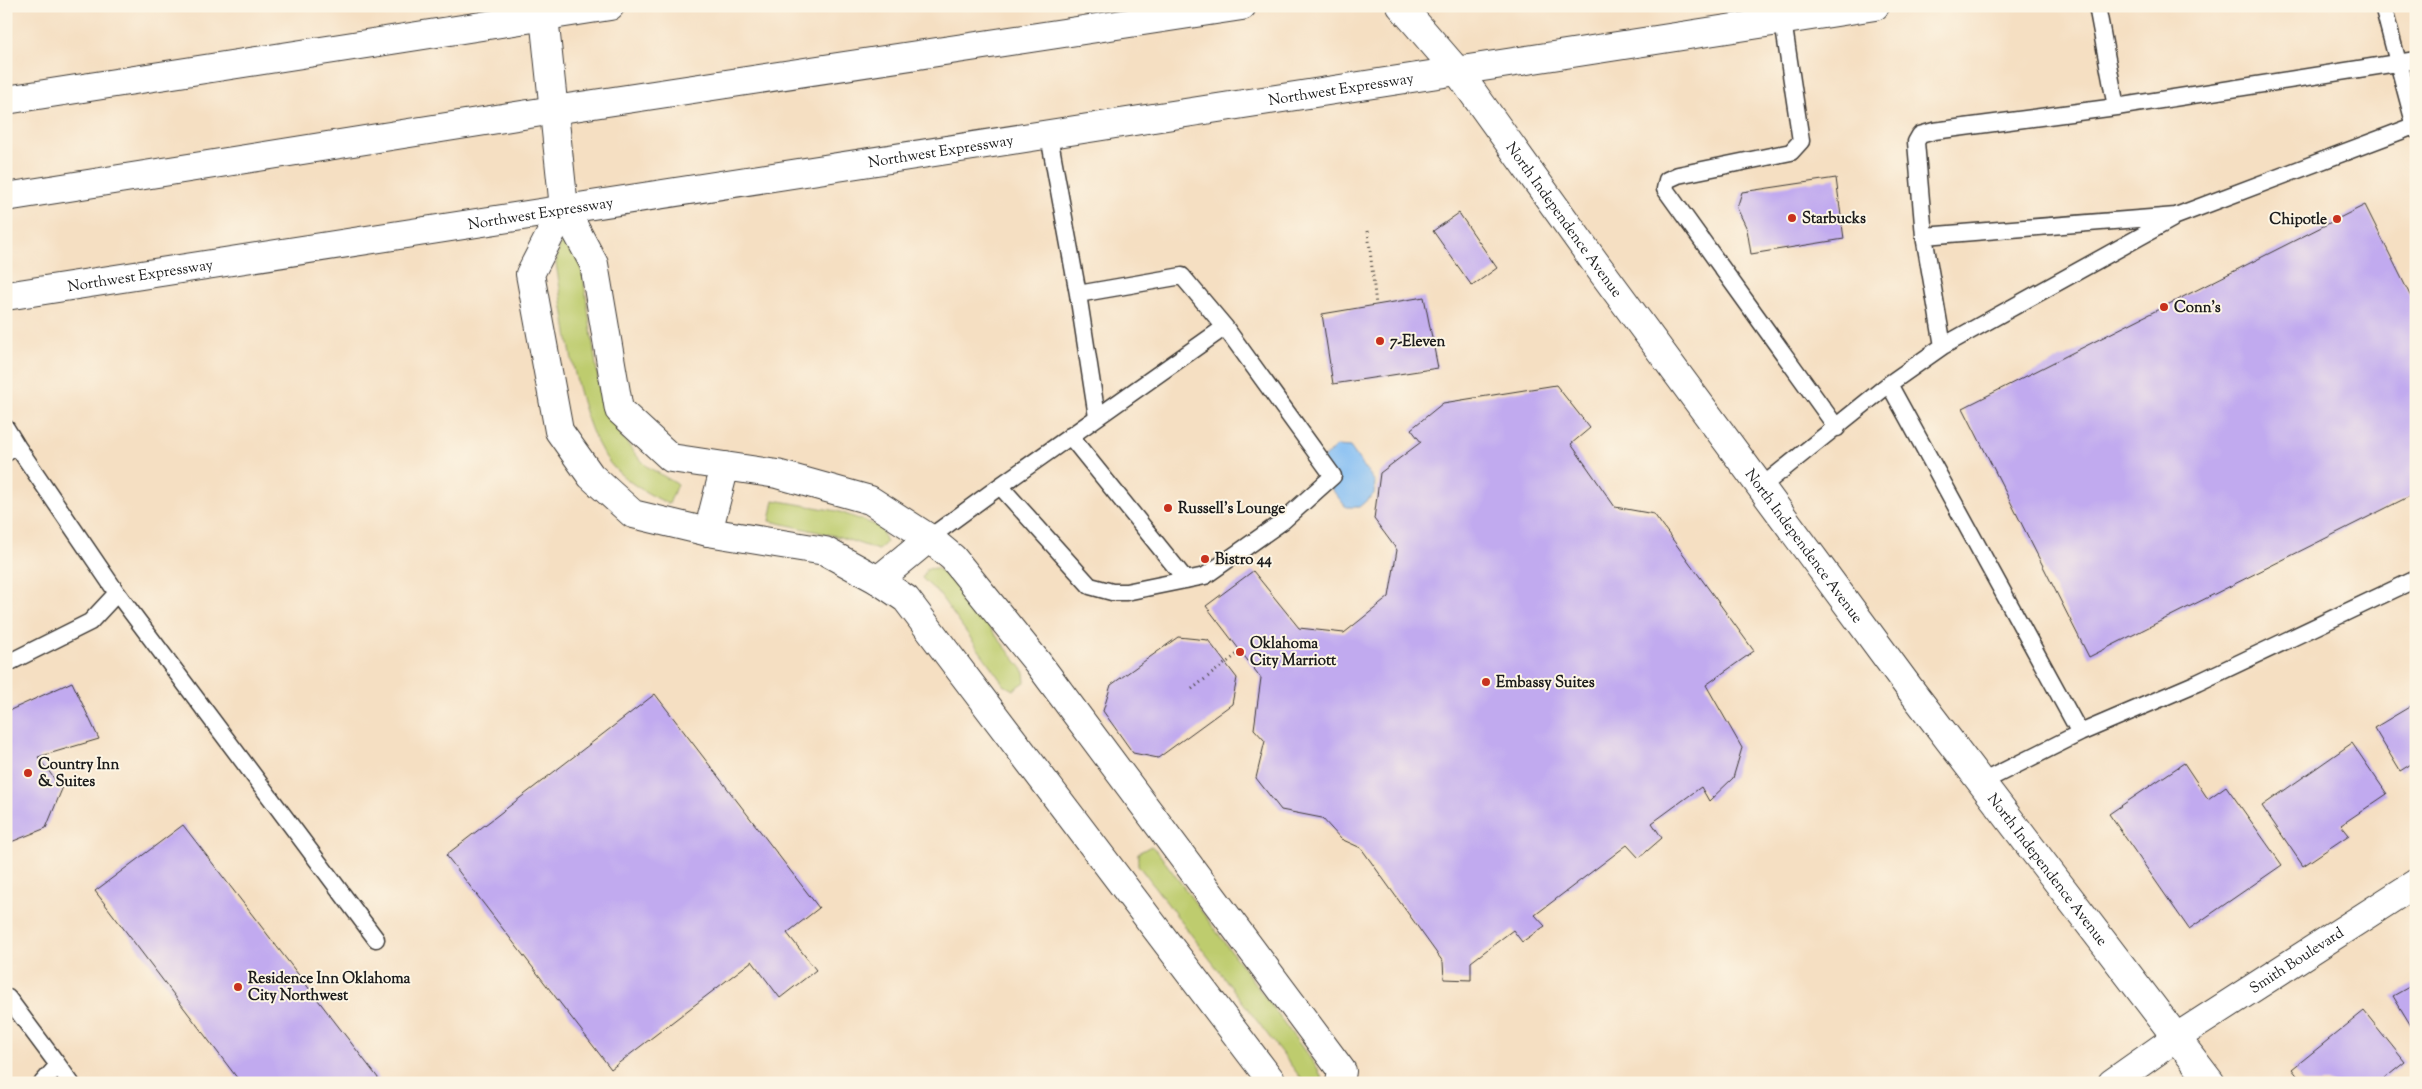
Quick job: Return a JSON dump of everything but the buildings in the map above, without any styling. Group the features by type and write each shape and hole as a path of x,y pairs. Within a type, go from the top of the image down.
{"main road":[{"path":"6,100 610,6"},
{"path":"6,197 554,110 1242,6"},
{"name":"North Independence Avenue","path":"1401,6 1458,72 1761,487 2211,1083"},
{"name":"Northwest Expressway","path":"6,296 564,208 1049,136 1876,6"},
{"path":"544,16 564,208 594,264 619,410 671,458 777,474 870,500 929,538 953,558 1038,662 1342,1071 1340,1083"},
{"path":"564,208 530,274 559,431 591,476 633,514 708,532 825,551 878,580 906,599 1273,1083"},
{"path":"708,532 725,466"},
{"path":"878,580 929,538"},
{"name":"Smith Boulevard","path":"2112,1083 2177,1037 2416,883"}],"lane":[{"path":"2097,6 2116,107"},
{"path":"1761,487 1837,428 1889,384 1943,346 2176,216 2415,128 2383,6"},
{"path":"1783,21 1801,141 1797,148 1791,152 1678,176 1667,180 1665,189 1837,428"},
{"path":"1943,346 1924,236 1916,142 1920,135 1934,131 2116,107 2416,60"},
{"path":"1049,136 1078,294 1097,417"},
{"path":"1924,236 2176,216"},
{"path":"1000,486 1090,586 1112,592 1126,592 1205,576 1283,521 1333,476 1225,327 1182,276 1078,294"},
{"path":"929,538 1225,327"},
{"path":"1889,384 2080,733"},
{"path":"6,428 12,449 117,593 376,939"},
{"path":"1070,436 1186,580"},
{"path":"1982,782 2080,733 2197,683 2416,579"},
{"path":"6,664 90,622 117,593"},
{"path":"8,998 71,1083"},
{"path":"42,1083 58,1065"}],"path":[{"path":"1368,231 1376,305"},
{"path":"1192,689 1240,652"}],"green space":[{"path":"560,243 575,243 579,248 600,392 618,431 636,455 648,467 677,484 669,504 629,481 617,471 603,453 592,430 582,403 569,343 556,264"},
{"path":"774,500 837,511 881,527 886,543 878,550 840,537 770,521"},
{"path":"937,568 953,581 1024,671 1025,682 1013,690 1004,685 939,594 922,578 927,569"},
{"path":"1151,846 1157,851 1318,1069 1323,1081 1303,1081 1138,865 1138,853"}],"water":[{"path":"1337,446 1350,447 1375,482 1374,494 1359,507 1346,507 1319,473 1313,473 1315,459 1321,460"}],"place":[{"name":"Starbucks","path":"1792,218"},
{"name":"Chipotle","path":"2337,219"},
{"name":"Conn's","path":"2164,307"},
{"name":"7-Eleven","path":"1380,341"},
{"name":"Russell's Lounge","path":"1168,508"},
{"name":"Bistro 44","path":"1205,559"},
{"name":"Oklahoma City Marriott","path":"1240,652"},
{"name":"Embassy Suites","path":"1486,682"},
{"name":"Country Inn & Suites","path":"28,773"},
{"name":"Residence Inn Oklahoma City Northwest","path":"238,987"}]}
